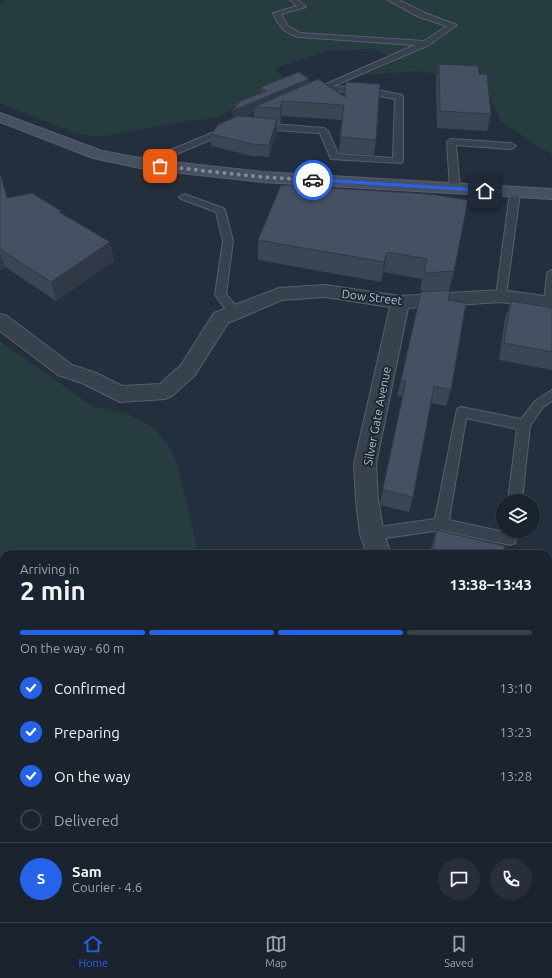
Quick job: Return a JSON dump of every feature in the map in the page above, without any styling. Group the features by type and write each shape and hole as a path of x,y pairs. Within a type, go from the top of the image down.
{"main road":[{"path":"0,117 98,156 145,164 262,177 552,194"}],"street":[{"name":"Dow Street","path":"228,315 279,294 325,291 400,302 501,296 551,303"},
{"name":"Silver Gate Avenue","path":"376,544 367,500 366,464 400,302"},
{"path":"0,321 64,370 89,378 120,394 165,391 188,370 228,315"}],"lane":[{"path":"294,0 302,6 277,13 283,27 288,32 299,35 426,43"},
{"path":"307,94 426,43 453,25 422,15 392,0"},
{"path":"247,125 324,131 334,157 398,161 399,97 368,91 320,88"},
{"path":"145,164 232,127"},
{"path":"455,189 451,142 511,146"},
{"path":"501,296 515,193"},
{"path":"184,197 220,210 228,241 220,295 228,315"},
{"path":"551,303 552,274"},
{"path":"516,494 524,425 539,404 552,395"},
{"path":"539,404 552,406"},
{"path":"441,524 461,412 524,425"},
{"path":"376,544 441,524 496,536"}],"green space":[{"path":"7,0 552,0 552,154 542,149 501,121 483,82 418,71 363,75 399,60 371,49 327,51 274,68 286,81 219,117 99,137 75,133 0,103 0,5"},
{"path":"0,341 92,406 128,414 151,426 167,443 176,460 198,550 0,550"}],"building":[{"path":"439,64 478,66 479,74 487,74 491,114 440,111"},
{"path":"299,72 309,79 232,111 239,103 235,103 266,91 261,87"},
{"path":"318,79 345,97 346,82 380,84 376,140 340,137 344,105 282,101 280,108 254,107"},
{"path":"238,116 277,119 269,145 252,144 211,134 219,124"},
{"path":"0,176 7,198 32,193 61,211 59,212 110,242 51,282 0,249"},
{"path":"281,185 429,194 468,200 454,271 425,273 426,270 424,270 427,259 387,252 384,262 258,240"},
{"path":"450,290 448,300 466,303 451,390 434,386 413,497 384,490 383,488 406,381 401,380 421,292"},
{"path":"511,301 552,308 552,352 504,343"},
{"path":"436,530 505,546 504,550 434,550"}],"way so far":[{"path":"160,166 262,177 313,180"}],"route":[{"path":"313,180 485,191"}]}
